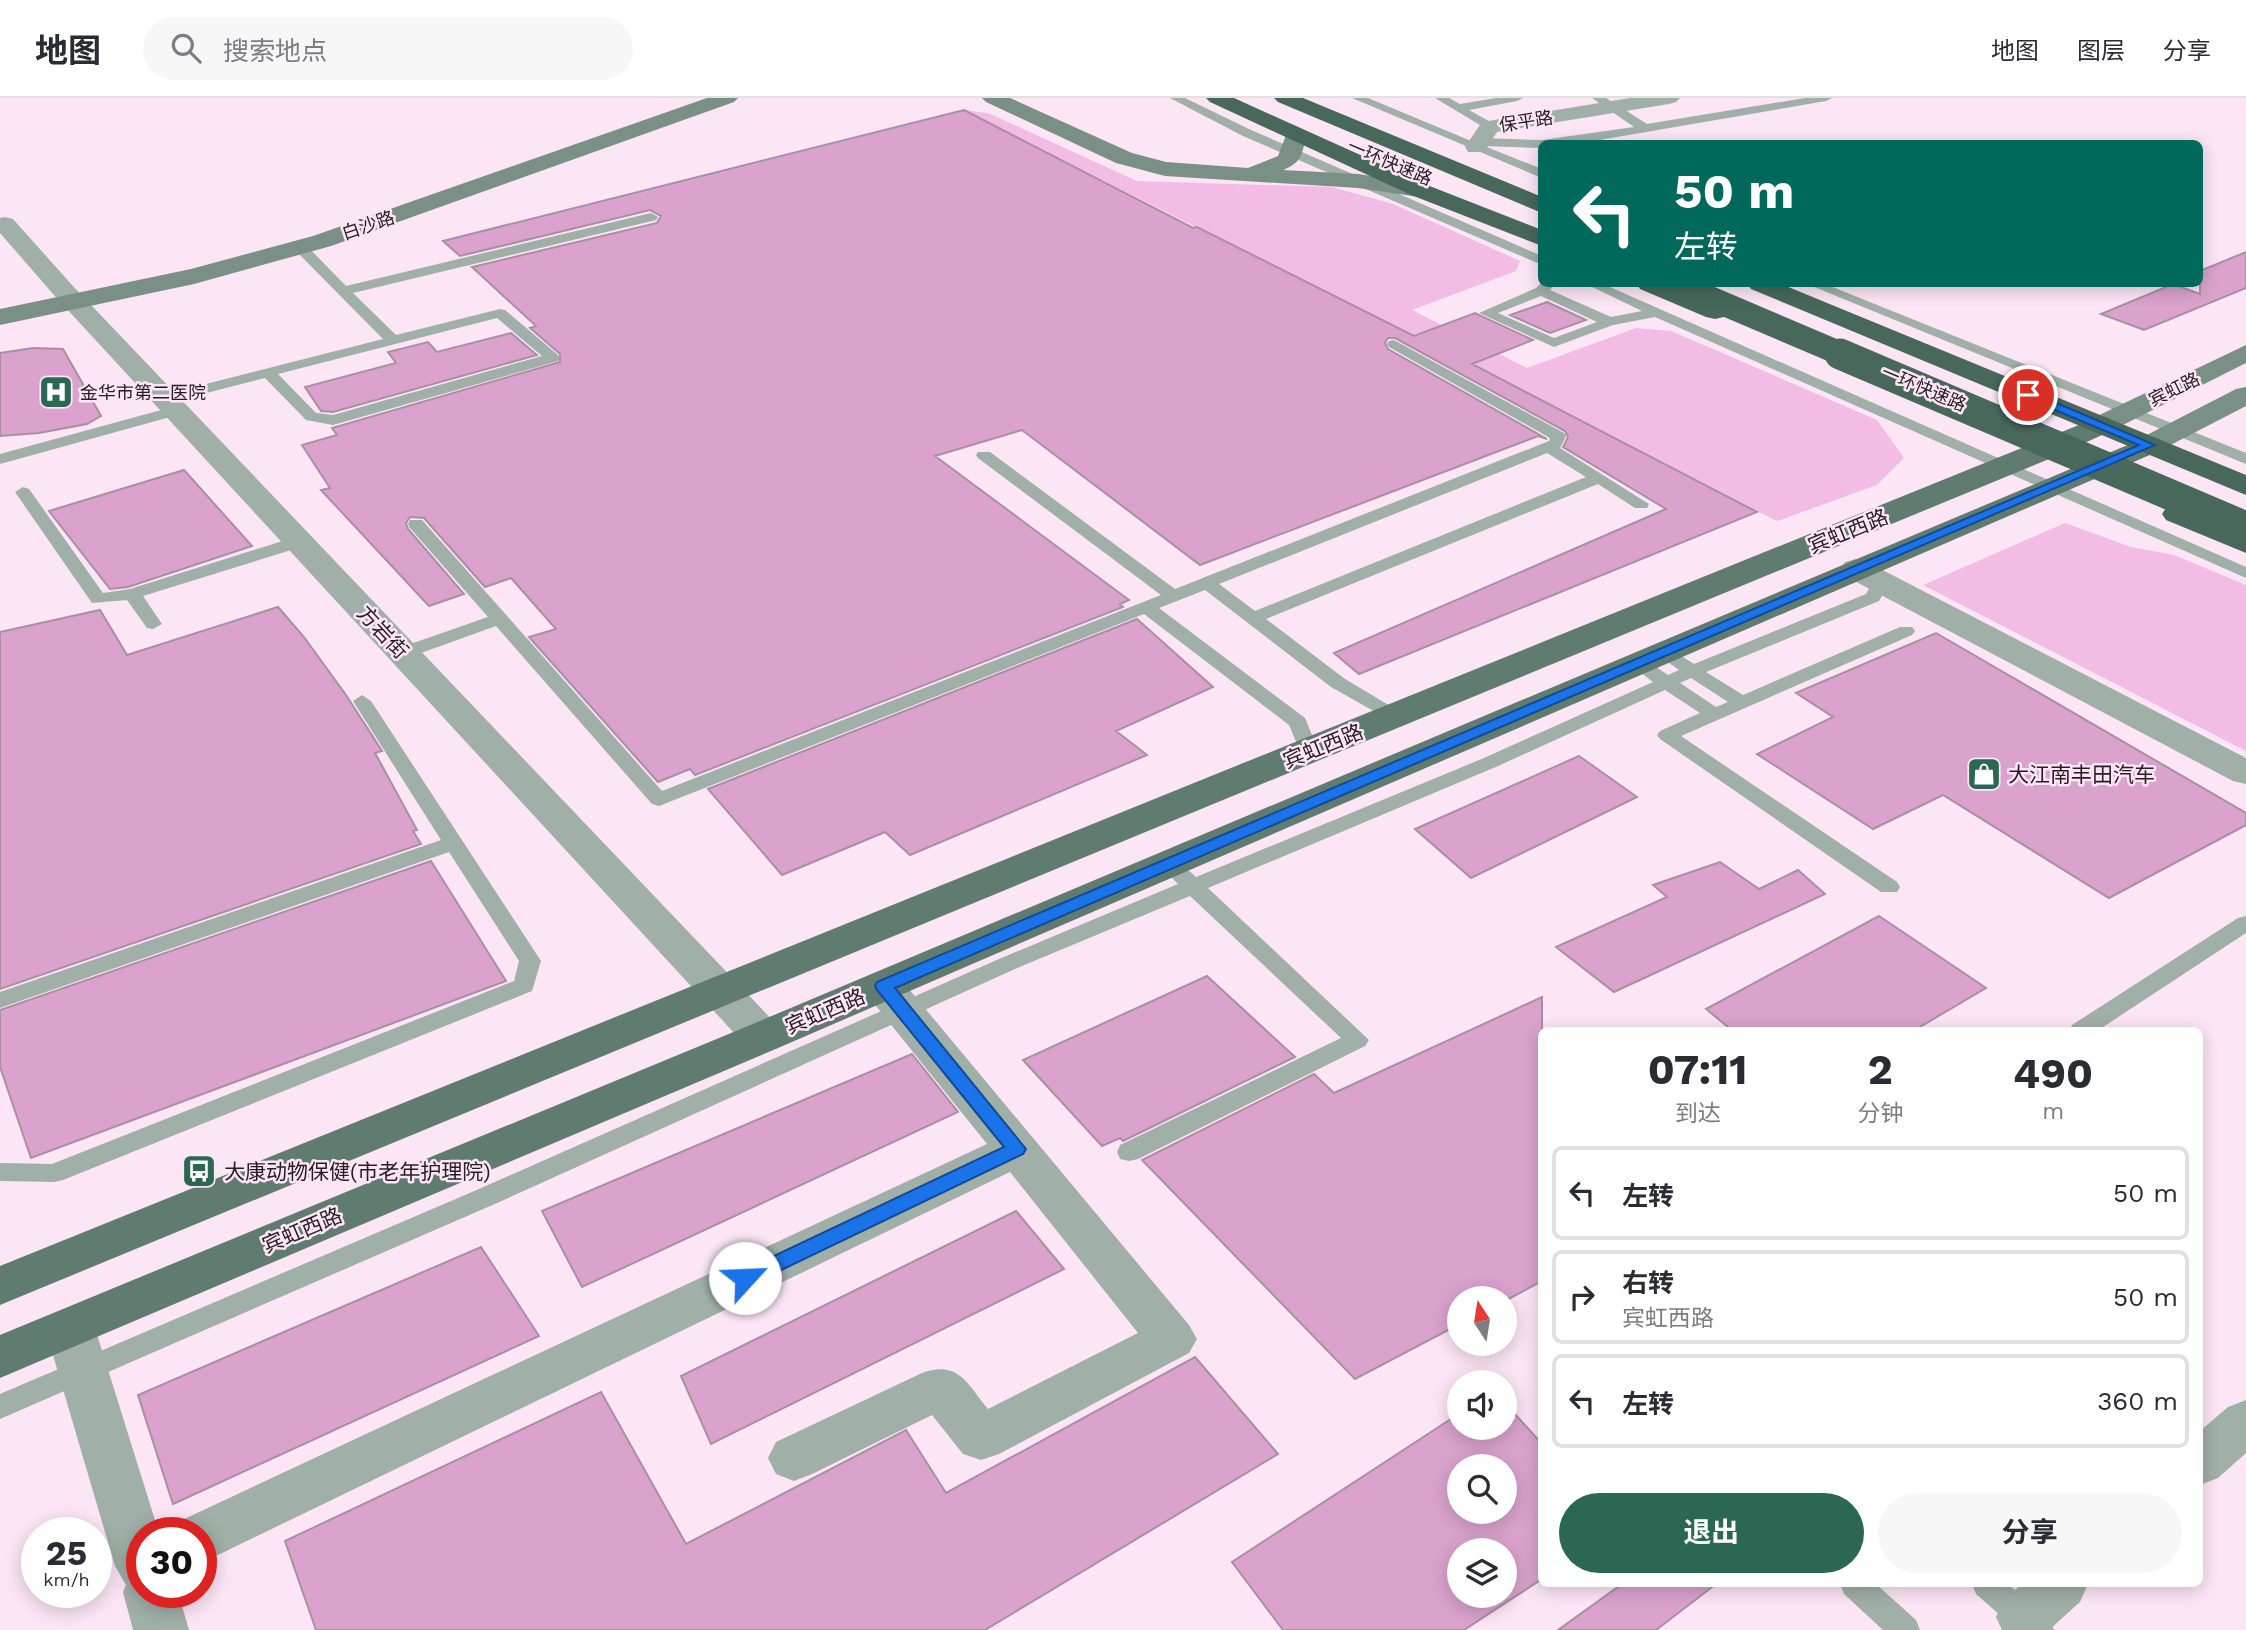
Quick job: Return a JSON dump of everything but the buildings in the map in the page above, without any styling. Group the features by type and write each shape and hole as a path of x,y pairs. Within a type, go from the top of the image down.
{"highway":[{"path":"1217,98 1294,144 1538,237"},
{"name":"一环快速路","path":"1238,98 1291,103 1538,204"},
{"path":"1291,103 1538,192"},
{"name":"一环快速路","path":"1291,103 1538,224"},
{"path":"1656,287 1699,304 2045,470 2246,544"},
{"name":"一环快速路","path":"1684,287 2246,527"},
{"name":"一环快速路","path":"1734,287 2246,502"},
{"path":"1768,287 2115,418 2163,438 2246,486"}],"main road":[{"name":"白沙路","path":"0,317 301,233 692,98"},
{"name":"白沙路","path":"0,302 68,296 194,275 300,247 727,98"},
{"path":"993,98 1124,158 1165,169 1358,181 1419,190"},
{"path":"1251,175 1288,160 1294,144"},
{"name":"宾虹路","path":"2115,418 2246,353"},
{"name":"宾虹路","path":"2163,438 2246,396"},
{"name":"宾虹西路","path":"0,1357 76,1350 763,1037 893,998 1665,667 1869,575 2045,470 2115,418"},
{"name":"宾虹西路","path":"0,1286 1395,717 2045,470 2163,438"}],"street":[{"name":"保平路","path":"1482,139 1605,103 1669,98"},
{"name":"方岩街","path":"5,224 68,296 763,1037"},
{"path":"1869,575 2246,773"},
{"path":"794,1458 940,1388 981,1438 1172,1339 893,998"},
{"path":"217,1529 1017,1149"},
{"path":"76,1350 127,1517"},
{"path":"2203,1459 2246,1422"},
{"path":"155,1608 161,1630"}],"lane":[{"path":"1176,98 1294,144 1358,181 1538,259"},
{"path":"1358,98 1482,139 1538,172"},
{"path":"1441,98 1457,108 1482,139 1538,144"},
{"path":"1457,108 1517,98"},
{"path":"1570,140 1826,98"},
{"path":"1605,103 1646,129"},
{"path":"343,290 651,217"},
{"path":"300,247 392,340"},
{"path":"1609,322 1544,287 1486,313 1554,343 1609,322 1699,304"},
{"path":"1599,287 2045,470 2246,573"},
{"path":"1821,287 2115,418"},
{"path":"0,459 268,372 500,313 553,358 333,420 311,417 268,372"},
{"path":"416,524 659,800 1556,444 1558,436 1394,344"},
{"path":"2163,438 2246,459"},
{"path":"1548,447 1641,504"},
{"path":"984,455 1174,596"},
{"path":"1254,618 1597,479"},
{"path":"23,492 98,599 132,594 298,542"},
{"path":"1208,583 1338,683 1395,717"},
{"path":"132,594 153,624"},
{"path":"1147,607 1298,722 1309,752"},
{"path":"403,653 500,619"},
{"path":"1889,887 1667,735 1906,631"},
{"path":"1665,667 1741,702"},
{"path":"1665,667 1714,714"},
{"path":"0,1172 54,1173 524,986 530,961 362,701"},
{"path":"0,1000 454,843"},
{"path":"1129,1153 1357,1041 1181,875"},
{"path":"2086,1027 2246,923"},
{"path":"0,1407 76,1350 488,1196 893,998"},
{"path":"1858,1587 1905,1630"}],"shaded area":[{"path":"964,110 988,113 1137,181 1332,187 1393,204 1520,261 1516,271 1412,310 1527,368 1636,328 1671,331 1877,420 1904,458 1877,485 1777,521"},
{"path":"2065,523 2131,547 2174,555 2246,585 2246,751 1923,585"}],"place":[{"name":"金华市第二医院","path":"56,392"},
{"name":"大江南丰田汽车","path":"1984,774"},
{"name":"大康动物保健(市老年护理院)","path":"199,1171"}],"route":[{"path":"745,1278 1017,1149 883,986 2149,445 2028,395"}]}
